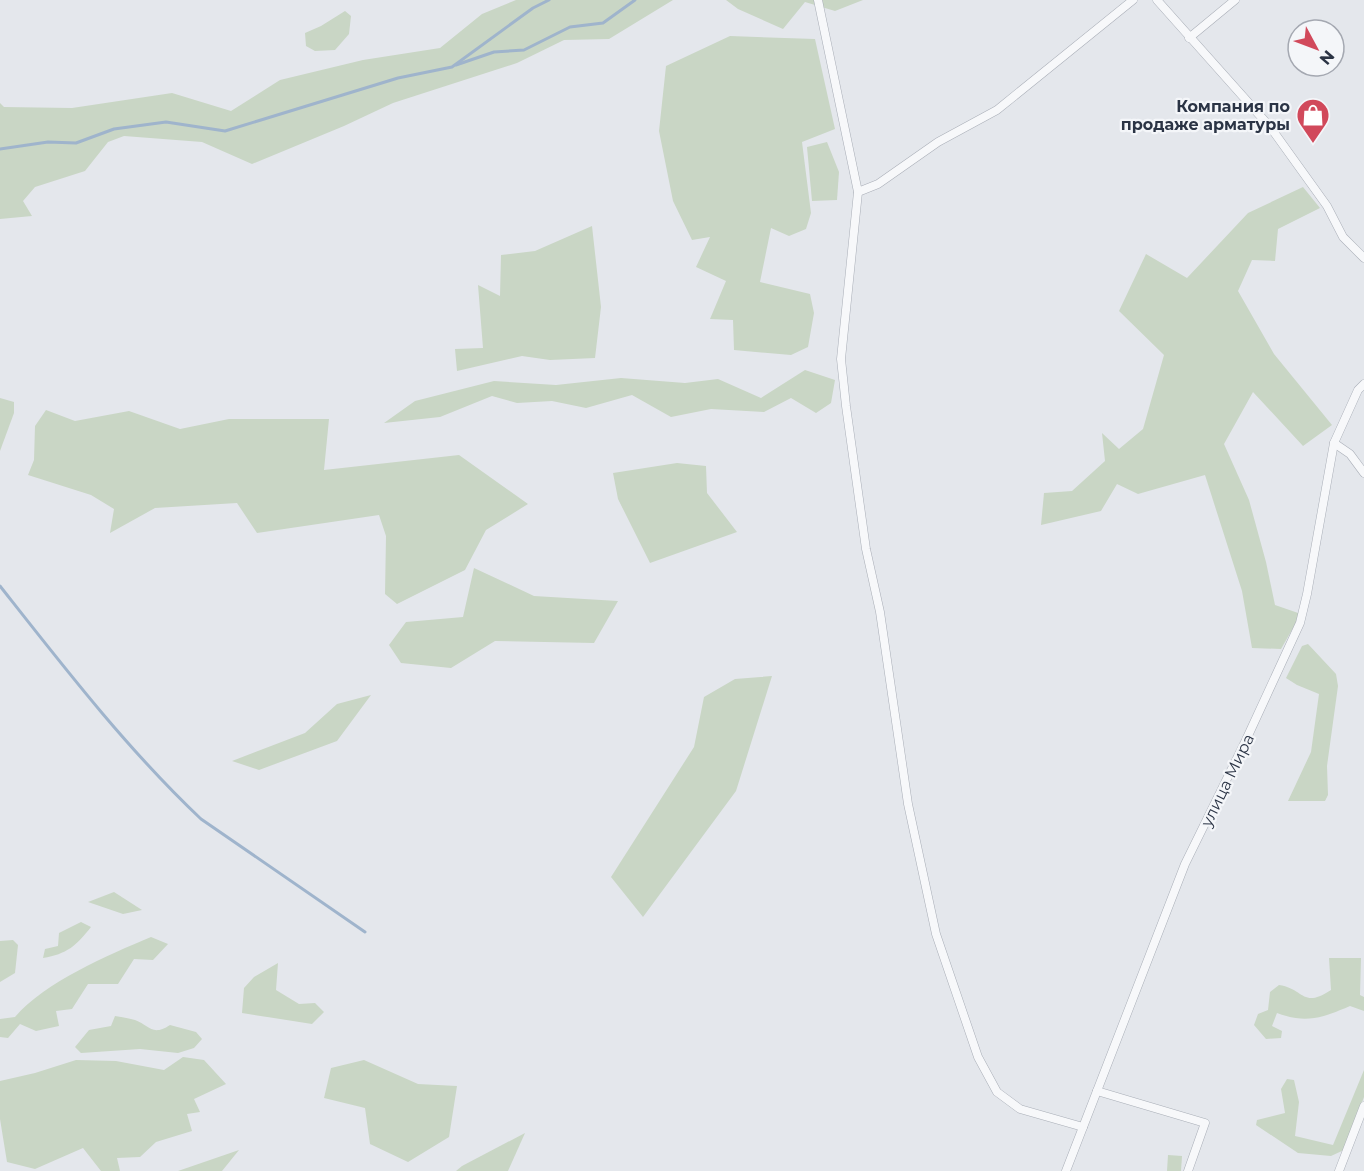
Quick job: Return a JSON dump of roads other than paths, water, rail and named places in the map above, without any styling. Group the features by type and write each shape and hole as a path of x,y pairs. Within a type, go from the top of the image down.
{"street":[{"path":"818,0 858,192 841,359 866,549 882,623 908,804 936,934 978,1057 997,1092 1020,1109 1083,1127"},
{"path":"858,192 878,184 938,142 997,110 1133,0"},
{"path":"1157,0 1271,128 1327,206 1343,237 1364,258"},
{"path":"1189,38 1235,0"},
{"name":"улица Мира","path":"1066,1171 1185,864 1300,623 1334,443 1353,400 1364,384"},
{"path":"1334,443 1350,454 1364,473"},
{"path":"1096,1091 1205,1123 1188,1171"},
{"path":"1339,1171 1364,1106"}],"waterway":[{"path":"0,149 48,142 76,143 114,129 166,122 225,131 398,78 452,67 533,8 549,0"},
{"path":"456,65 494,52 524,50 570,27 603,23 635,0"},
{"path":"0,586 121,736 201,819 365,932"}],"place":[{"name":"Компания по продаже арматуры","path":"1313,144"}]}
